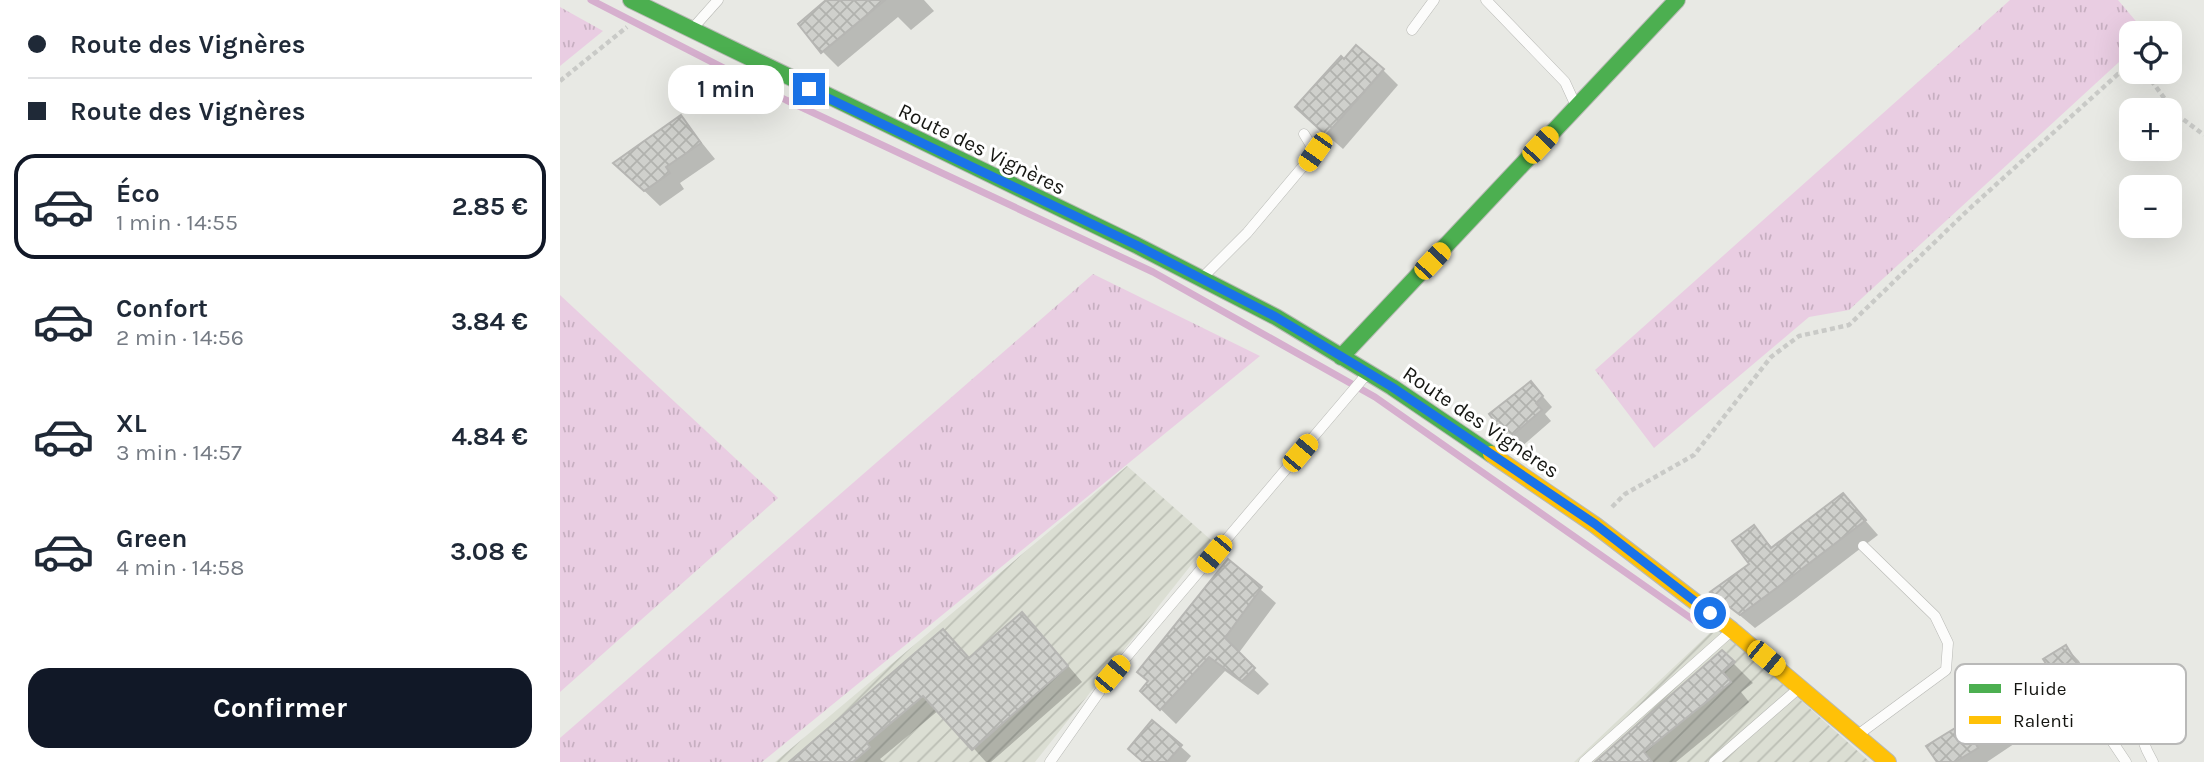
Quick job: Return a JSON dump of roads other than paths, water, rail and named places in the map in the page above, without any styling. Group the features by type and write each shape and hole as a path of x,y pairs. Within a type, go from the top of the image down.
{"street":[{"name":"Route des Vignères","path":"631,0 1202,278 1276,317 1368,373 1595,524 1801,686 1888,762"},
{"path":"1341,357 1677,0"}],"lane":[{"path":"690,31 718,0"},
{"path":"1412,30 1434,0"},
{"path":"1486,0 1565,82 1576,107"},
{"path":"1202,278 1247,233 1315,152 1304,134"},
{"path":"1050,762 1112,674 1368,373"},
{"path":"1858,735 1946,670 1948,643 1935,616 1863,546"},
{"path":"1584,762 1732,630"},
{"path":"1714,762 1801,686"},
{"path":"2114,744 2126,762"},
{"path":"2143,744 2154,762"}],"waterway":[{"path":"591,0 786,100 1153,272 1375,397 1702,626"}]}
